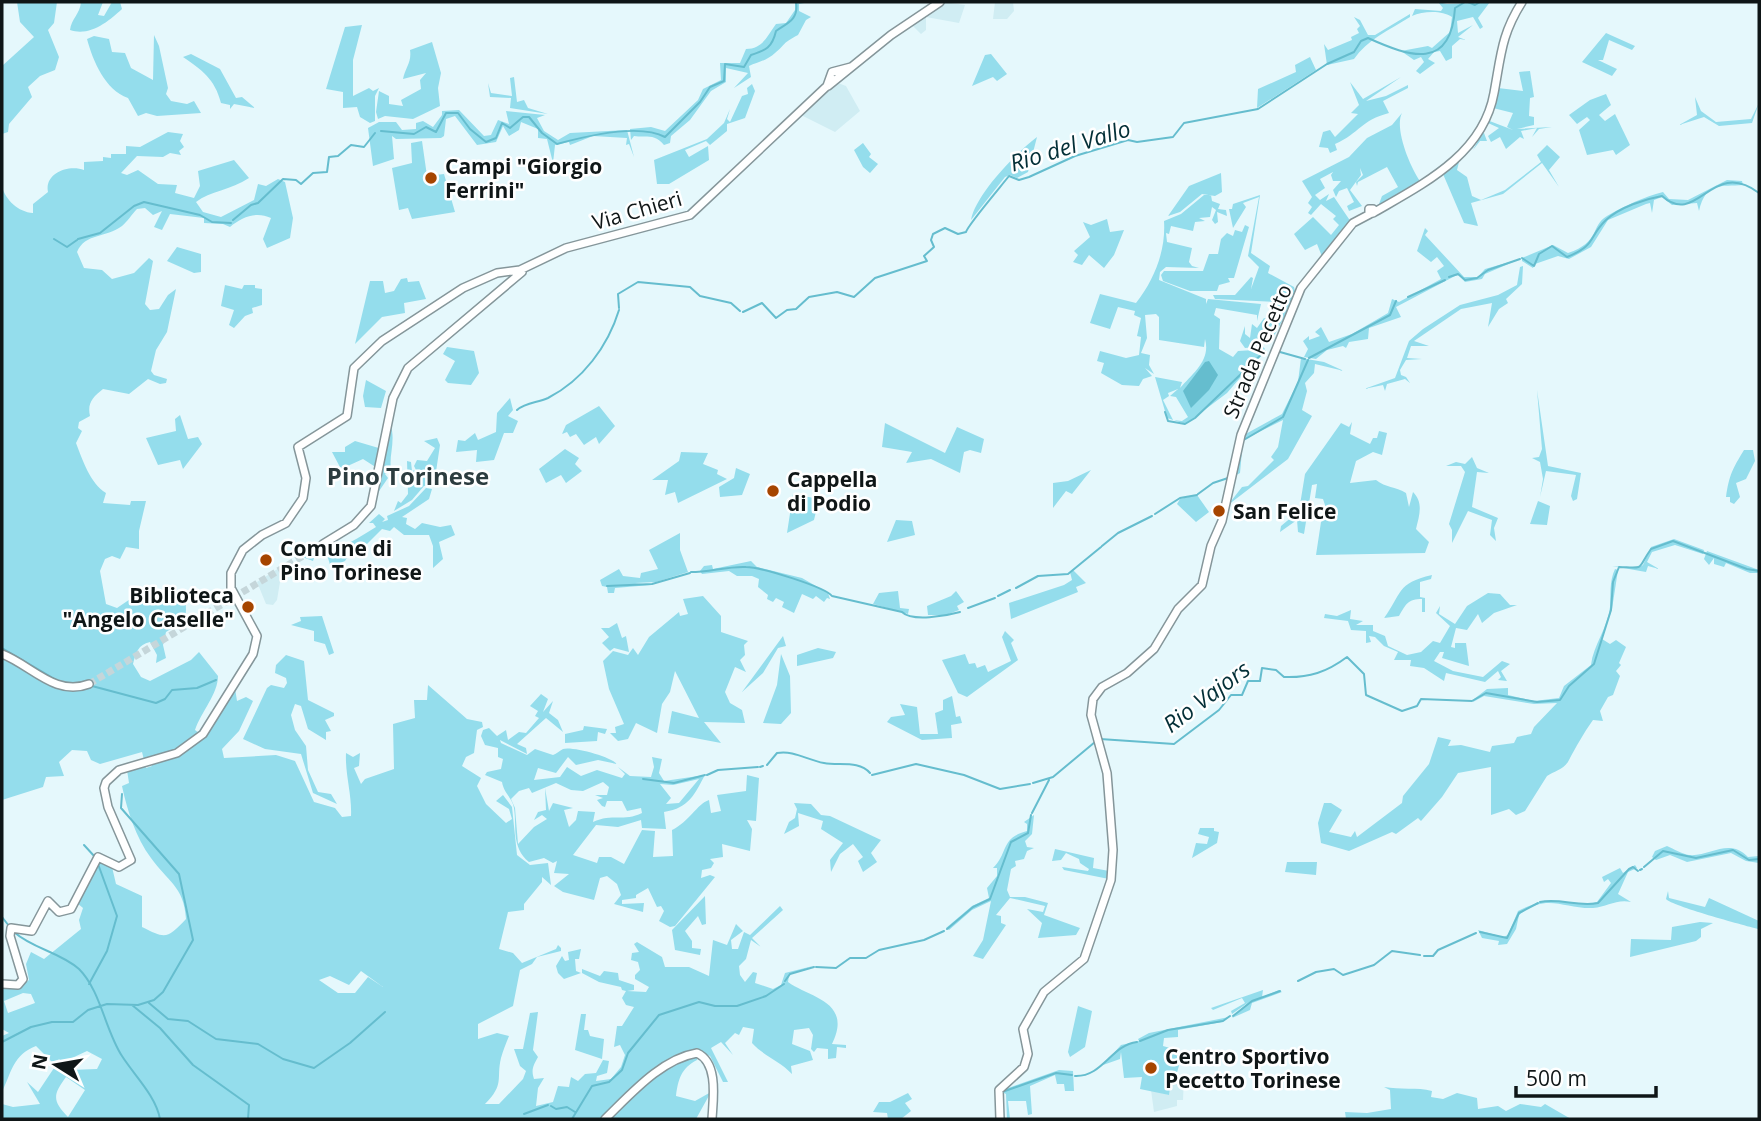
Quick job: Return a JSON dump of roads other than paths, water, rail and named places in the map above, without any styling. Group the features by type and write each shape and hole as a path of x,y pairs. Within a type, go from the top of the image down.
{"main road":[{"name":"Via Chieri","path":"2,984 18,985 23,979 10,936 11,928 32,931 48,901 59,912 71,909 98,857 119,867 131,860 104,795 106,782 113,774 124,769 177,753 200,737 255,651 258,638 231,588 231,573 243,550 262,535 286,523 303,498 306,478 298,449 303,443 344,420 349,413 354,368 369,351 463,288 493,275 511,274 566,248 664,224 691,214 837,76 940,2"},
{"name":"Strada Pecetto","path":"1000,1119 1000,1089 1021,1072 1027,1061 1023,1034 1026,1023 1047,988 1084,959 1111,880 1113,850 1107,773 1091,715 1095,695 1102,687 1127,673 1154,649 1178,609 1199,590 1222,519 1248,413 1301,288 1349,228 1371,212 1410,193 1471,146 1492,102 1501,48 1508,25 1522,2"},
{"path":"323,544 358,522 371,506 393,398 408,368 503,286 511,274"},
{"path":"2,654 60,687 76,688 89,684"},
{"path":"606,1119 662,1070 680,1058 697,1053 705,1058 713,1080 712,1119"}],"waterway":[{"path":"381,131 414,134 426,127 436,132 446,113 458,113 470,129 486,142 496,138 502,123 510,128 523,117 529,117 542,133 557,144 627,131 654,133 665,137 700,102 710,87 724,81 725,64 744,67 751,55 768,48 776,31 794,17 796,2"},
{"name":"Rio del Vallo","path":"743,312 762,303 776,318 787,310 796,309 809,297 837,292 854,297 875,278 927,261 924,256 934,247 931,240 933,234 945,228 958,234 966,232 1009,176 1019,180 1075,156 1128,140 1137,142 1173,137 1184,123 1258,109 1327,64 1354,52 1361,41 1368,38 1413,53 1426,54 1437,50 1446,42 1452,28 1455,8 1465,2"},
{"name":"Rio del Vallo","path":"1468,2 1475,5 1480,2"},
{"path":"233,220 251,205 258,203 283,179 296,180 301,184 313,173 327,172 329,157 338,156 351,145 364,147 375,133"},
{"path":"1522,258 1534,266 1539,254 1552,246 1567,257 1577,253 1588,245 1600,226 1612,215 1648,199 1662,196 1675,204 1686,204 1729,183 1743,184 1759,193"},
{"path":"78,239 100,233 134,206 144,202 200,215 212,222 231,223"},
{"path":"54,239 67,247 77,240"},
{"path":"1449,277 1458,274 1465,280 1477,278 1488,270 1520,259"},
{"path":"1408,297 1445,280"},
{"name":"Rio del Vallo","path":"619,308 618,294 638,282 690,287 700,296 731,303 740,311"},
{"path":"1309,358 1390,315 1396,301"},
{"name":"Rio del Vallo","path":"517,410 561,391 583,372 601,349 619,310"},
{"path":"1165,412 1168,421 1185,424 1195,418 1265,351"},
{"path":"1280,352 1305,359"},
{"path":"1242,441 1283,417 1308,360"},
{"path":"1236,474 1239,460"},
{"path":"1198,494 1213,483 1228,478"},
{"path":"1155,514 1180,498 1197,495"},
{"path":"1102,546 1118,533 1152,516"},
{"name":"Rio Vajors","path":"1100,739 1174,744 1219,710 1231,695 1242,695 1248,681 1260,681 1262,668 1276,670 1284,677 1310,675 1332,667 1347,657 1364,674 1366,695 1402,711 1417,706 1421,699 1472,701 1486,693 1537,702 1560,700 1569,686 1594,664 1611,610 1613,582 1619,567 1640,566 1651,549 1673,541 1759,571"},
{"path":"1016,588 1038,576 1068,574 1101,547"},
{"path":"691,572 733,567 754,568 806,583 832,596 913,617 960,612"},
{"path":"607,586 652,584 690,573"},
{"path":"998,596 1010,590"},
{"path":"968,608 995,598"},
{"path":"2,648 58,681"},
{"path":"92,686 156,703 165,699 172,690 197,688 216,680"},
{"name":"Rio Vajors","path":"1033,783 1053,777 1095,742"},
{"name":"Rio Vajors","path":"767,765 777,753 789,753 824,763 860,766 870,773"},
{"name":"Rio Vajors","path":"872,775 916,764 964,775 1000,789 1030,784"},
{"name":"Rio Vajors","path":"707,775 718,770 758,767"},
{"name":"Rio Vajors","path":"643,779 674,783 705,775"},
{"path":"1032,813 1049,780"},
{"path":"2,1042 31,1027 52,1022 73,1022 88,1010 107,1004 138,1005 154,1000 163,992 193,940 179,874 121,808 122,794"},
{"path":"947,929 973,907 990,899 1011,842 1028,833 1031,815"},
{"path":"84,845 95,857"},
{"path":"1644,867 1663,851 1696,858 1733,850 1749,860 1759,859"},
{"path":"89,984 107,951 117,916 98,864"},
{"path":"1540,902 1598,903 1629,869 1633,867 1638,871"},
{"path":"1480,932 1507,938 1519,913 1538,903"},
{"path":"2,917 9,926"},
{"path":"816,967 836,968 850,958 866,958 879,950 924,940 944,931"},
{"path":"14,932 79,969 93,988 116,1046 149,1094 160,1119"},
{"path":"1424,956 1433,956 1438,950 1476,933"},
{"path":"1298,981 1316,972 1334,969 1343,975 1374,965 1392,951 1420,955"},
{"path":"785,981 790,974 814,967"},
{"path":"572,1119 592,1086 609,1082 622,1070 628,1053 659,1015 699,1002 715,1006 737,1006 766,996 784,984"},
{"path":"1233,1016 1252,1001 1280,991"},
{"path":"149,1003 168,1019 188,1021 216,1039 258,1044 283,1059 314,1068 350,1043 385,1012"},
{"path":"132,1005 160,1028 193,1065 249,1105 248,1119"},
{"path":"1140,1041 1168,1030 1223,1021 1230,1016"},
{"path":"1075,1076 1093,1072 1120,1049 1137,1042"},
{"path":"1002,1092 1056,1073 1072,1075"},
{"path":"524,1114 548,1105"},
{"path":"551,1106 556,1109 567,1107 575,1112"}],"tunnel":[{"path":"89,684 323,544"}],"place":[{"name":"Campi \"Giorgio Ferrini\"","path":"431,178"},
{"name":"Cappella di Podio","path":"773,491"},
{"name":"San Felice","path":"1219,511"},
{"name":"Comune di Pino Torinese","path":"266,560"},
{"name":"Biblioteca \"Angelo Caselle\"","path":"248,607"},
{"name":"Centro Sportivo Pecetto Torinese","path":"1151,1068"}],"district":[{"name":"Pino Torinese","path":"408,475"}]}
